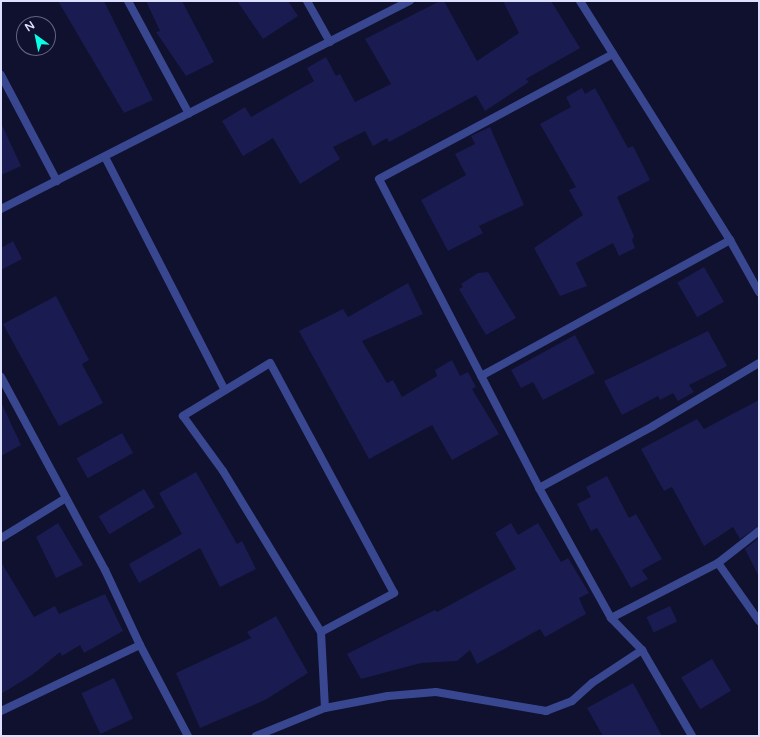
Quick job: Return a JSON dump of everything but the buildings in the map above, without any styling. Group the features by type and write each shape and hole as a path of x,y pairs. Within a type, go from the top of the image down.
{"street":[{"path":"128,1 189,114"},
{"path":"307,1 330,42"},
{"path":"1,208 105,157 410,1"},
{"path":"580,1 730,240 759,292"},
{"path":"613,54 379,178 539,488 611,618 642,650 692,736"},
{"path":"1,76 57,181"},
{"path":"105,157 225,390"},
{"path":"482,376 730,240"},
{"path":"321,632 394,593 270,363 183,416 223,471 321,632 325,708"},
{"path":"539,488 653,426 759,363"},
{"path":"1,377 105,570 140,645 188,736"},
{"path":"1,538 66,498"},
{"path":"611,618 718,563 759,531"},
{"path":"718,563 759,621"},
{"path":"1,711 140,645"},
{"path":"256,736 325,708 388,696 436,692 546,710 572,701 592,683 642,650"}]}
